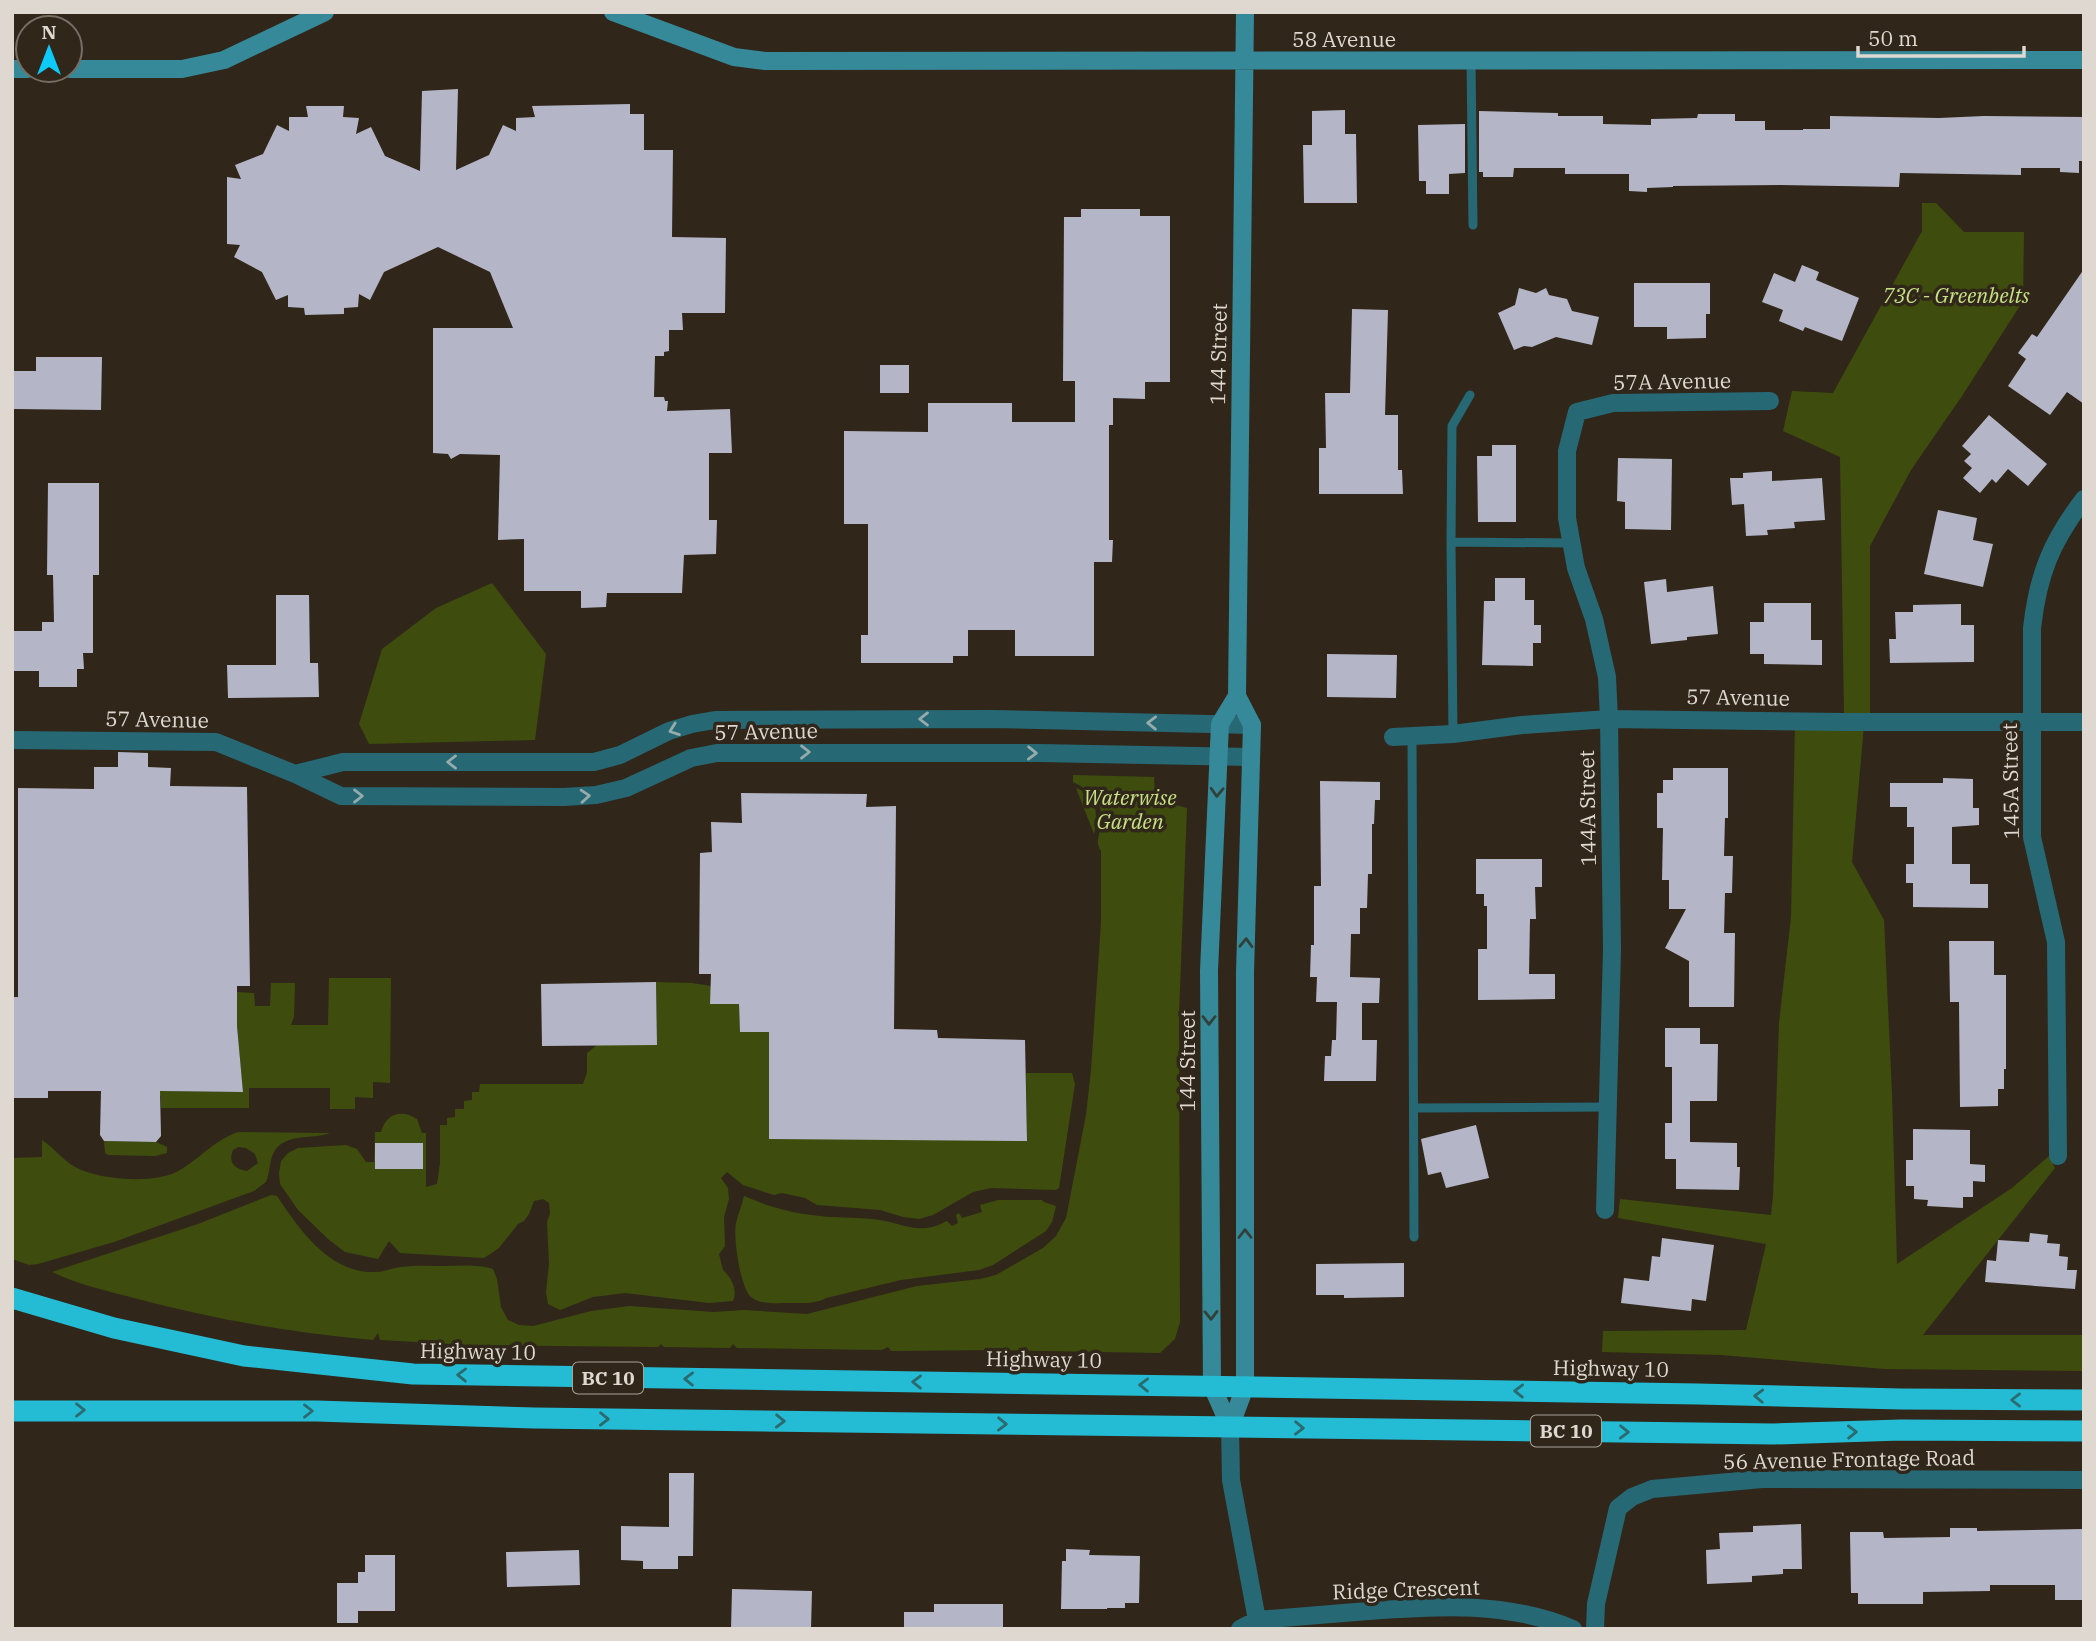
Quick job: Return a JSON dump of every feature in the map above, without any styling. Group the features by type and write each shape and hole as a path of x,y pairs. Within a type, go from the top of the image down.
{"highway":[{"name":"Highway 10","path":"12,1298 114,1328 244,1356 413,1374 2084,1400"},
{"name":"BC 10","path":"12,1410 317,1411 535,1418 1774,1434 1901,1430 2084,1431"}],"main road":[{"path":"84,69 183,69 224,60 325,12"},
{"name":"58 Avenue","path":"613,12 734,57 765,61 2084,60"},
{"name":"144 Street","path":"1230,1427 1245,1387 1245,973 1252,725 1237,696 1245,12"},
{"name":"144 Street","path":"1230,1427 1212,1386 1209,971 1220,724 1237,696"}],"street":[{"name":"57A Avenue","path":"1577,412 1613,402 1770,401"},
{"name":"144A Street","path":"1577,412 1567,451 1567,518 1576,568 1594,619 1604,665 1609,719 1612,950 1605,1210"},
{"name":"145A Street","path":"2058,1156 2056,942 2032,837 2032,628 2034,605 2048,555 2084,499"},
{"name":"57 Avenue","path":"295,774 343,762 594,762 620,755 669,731 715,720 991,719 1252,725"},
{"name":"57 Avenue","path":"1393,737 1452,734 1522,724 1609,719 2084,722"},
{"name":"57 Avenue","path":"12,740 216,742 341,796 596,795 626,788 691,758 717,753 1039,753 1251,757"},
{"name":"144 Street","path":"1230,1427 1231,1480 1257,1620"},
{"name":"56 Avenue Frontage Road","path":"1595,1629 1596,1604 1618,1508 1632,1497 1652,1489 1762,1479 2084,1480"},
{"name":"Ridge Crescent","path":"1240,1629 1257,1620 1446,1606 1499,1608 1560,1623 1573,1629"}],"lane":[{"path":"1471,61 1473,225"},
{"path":"1452,734 1452,426 1470,395"},
{"path":"1451,542 1570,543"},
{"path":"1412,736 1414,1237"},
{"path":"1414,1108 1608,1107"}],"green space":[{"name":"73C - Greenbelts","path":"1922,203 1936,203 1964,232 2024,232 2023,301 1911,470 1870,546 1870,715 1844,714 1840,457 1783,431 1792,391 1833,393 1922,231"},
{"path":"492,583 546,654 535,740 369,744 359,724 382,649 436,608"},
{"path":"1795,724 1864,725 1852,862 1884,920 1897,1264 2012,1188 2049,1156 2055,1168 1923,1335 2084,1335 2084,1371 1885,1369 1721,1355 1602,1352 1603,1331 1746,1330 1766,1244 1618,1218 1620,1199 1771,1215 1779,1023 1791,917"},
{"name":"Waterwise Garden","path":"1073,775 1154,777 1155,794 1160,801 1187,808 1179,1014 1180,1322 1175,1339 1160,1353 891,1351 888,1347 882,1350 737,1348 733,1344 730,1348 664,1347 661,1344 658,1347 471,1345 380,1340 378,1333 373,1340 283,1329 164,1306 92,1287 52,1272 198,1224 271,1195 277,1196 317,1247 344,1266 359,1271 378,1272 417,1266 475,1266 493,1269 501,1307 508,1320 519,1325 533,1326 591,1311 629,1306 714,1312 744,1310 807,1314 917,1286 996,1275 1043,1248 1056,1236 1066,1218 1086,1115 1101,922 1101,851 1098,841 1101,812 1093,795 1073,782"},
{"path":"1076,788 1087,793 1093,801 1096,818 1094,834"},
{"path":"329,978 391,978 390,1083 373,1082 373,1098 355,1097 355,1109 330,1109 330,1088 249,1088 249,1108 161,1108 161,1096 156,1095 156,1091 243,1092 237,992 254,993 255,1006 270,1006 271,983 295,983 294,1017 291,1025 328,1025"},
{"path":"656,982 711,986 739,1004 740,1032 769,1032 1027,1140 1026,1073 1072,1073 1075,1084 1059,1188 991,1188 973,1192 933,1215 919,1219 880,1210 817,1205 805,1198 782,1193 774,1195 743,1185 727,1172 721,1178 728,1188 729,1199 724,1217 725,1246 719,1254 723,1270 734,1288 733,1301 709,1303 625,1293 593,1297 560,1310 548,1304 546,1292 549,1263 547,1222 550,1213 549,1203 543,1199 534,1201 524,1221 518,1224 499,1248 484,1258 400,1253 389,1241 378,1259 345,1252 328,1239 298,1210 280,1184 281,1161 288,1153 298,1148 346,1145 357,1149 366,1162 374,1162 375,1132 381,1132 391,1117 406,1114 417,1119 422,1133 426,1133 426,1187 437,1184 440,1125 447,1125 447,1118 455,1117 455,1109 464,1109 464,1101 472,1100 472,1092 479,1092 480,1084 583,1084 587,1073 587,1053 597,1045 657,1045"},
{"path":"238,1132 330,1133 284,1142 273,1154 266,1182 254,1191 114,1242 38,1264 29,1265 12,1259 12,1158 42,1157 42,1140 75,1167 85,1171 112,1178 143,1179 170,1175 180,1170","holes":["238,1147 246,1148 255,1154 258,1163 247,1171 236,1167 231,1158 233,1150"]},
{"path":"104,1141 156,1142 167,1147 167,1153 155,1156 108,1155 105,1153"},
{"path":"744,1196 792,1212 873,1219 918,1228 936,1226 947,1221 952,1226 958,1223 956,1215 959,1213 962,1218 982,1212 980,1205 998,1200 1042,1200 1056,1206 1052,1222 1046,1231 993,1265 979,1270 901,1280 813,1302 775,1303 751,1297 741,1273 735,1230"}],"building":[{"path":"458,89 456,170 489,155 503,125 516,131 516,118 535,117 532,106 630,104 630,114 644,114 644,150 673,150 672,237 726,238 725,313 682,313 683,330 669,330 669,351 664,352 664,356 655,356 654,397 664,397 665,401 668,401 667,411 730,409 732,453 709,453 709,520 717,520 716,554 684,555 682,593 607,593 606,607 581,608 581,591 524,591 524,539 498,540 500,455 460,454 451,459 448,454 433,453 433,328 513,328 490,272 438,247 384,272 370,300 359,294 358,307 344,308 344,314 305,315 304,308 288,307 288,295 276,300 262,272 234,257 240,245 227,244 227,177 241,179 235,165 263,154 277,125 289,131 289,117 308,117 306,106 344,106 343,117 359,118 356,134 371,127 385,156 420,171 422,91"},
{"path":"1345,110 1345,134 1356,134 1357,203 1304,203 1303,145 1312,145 1312,111"},
{"path":"1479,111 1603,116 1603,124 1651,125 1651,119 1697,118 1698,114 1735,114 1735,121 1765,121 1765,130 1830,129 1830,116 2084,117 2084,161 2079,161 2079,173 2060,172 2060,168 2021,168 2021,175 1900,173 1899,187 1673,186 1647,188 1647,192 1629,191 1629,174 1565,174 1565,168 1514,168 1513,177 1483,177 1483,172 1479,172"},
{"path":"1465,124 1465,173 1449,174 1449,194 1426,194 1426,181 1419,181 1418,125"},
{"path":"1081,209 1140,209 1140,216 1170,216 1170,382 1145,382 1145,399 1113,398 1113,425 1109,425 1109,540 1113,540 1112,562 1094,562 1094,656 1015,656 1015,630 968,630 968,656 953,656 953,663 861,663 861,635 868,635 868,524 844,524 844,431 928,432 928,403 1012,403 1012,422 1075,422 1075,381 1063,381 1064,217 1081,217"},
{"path":"1802,265 1819,272 1816,280 1859,298 1842,341 1805,327 1803,331 1779,321 1783,310 1762,302 1774,273 1795,282"},
{"path":"2084,269 2084,404 2067,392 2050,415 2008,386 2026,359 2018,353 2032,334 2037,337"},
{"path":"1634,283 1710,283 1710,314 1706,314 1706,338 1667,339 1667,327 1634,327"},
{"path":"1519,288 1536,293 1546,288 1549,295 1567,299 1572,311 1599,317 1592,345 1556,337 1532,347 1524,346 1514,350 1498,313 1515,305"},
{"path":"1352,309 1388,310 1385,415 1398,415 1398,470 1402,470 1403,494 1319,494 1319,448 1326,448 1325,393 1350,393"},
{"path":"36,357 102,357 101,410 12,409 12,371 36,371"},
{"path":"880,365 909,365 909,393 880,393"},
{"path":"1989,415 2047,464 2028,486 2008,469 1996,483 1992,479 1980,493 1963,478 1972,468 1964,461 1971,454 1962,446"},
{"path":"1492,445 1516,445 1516,522 1478,522 1477,456 1492,456"},
{"path":"1618,458 1672,459 1671,530 1625,529 1625,502 1617,501"},
{"path":"1772,471 1772,481 1822,478 1825,520 1794,522 1795,528 1767,530 1768,535 1746,536 1744,504 1732,505 1730,478 1743,478 1743,473"},
{"path":"48,483 99,483 99,575 93,575 93,653 83,653 84,669 77,669 77,687 39,687 39,671 12,671 12,631 42,631 42,622 54,622 53,575 47,575"},
{"path":"1938,510 1977,518 1973,540 1993,544 1983,587 1924,574"},
{"path":"1495,578 1525,578 1525,600 1534,600 1534,625 1541,625 1541,643 1533,643 1533,666 1482,665 1484,601 1495,601"},
{"path":"1666,579 1667,592 1713,586 1718,634 1651,644 1644,582"},
{"path":"276,595 309,595 310,663 318,663 319,697 228,698 227,665 276,665"},
{"path":"1764,603 1811,603 1811,640 1822,640 1822,665 1764,664 1764,654 1750,654 1750,622 1764,622"},
{"path":"1961,604 1961,625 1974,625 1974,662 1890,663 1889,639 1896,639 1895,612 1913,612 1913,605"},
{"path":"1327,654 1397,655 1396,698 1327,697"},
{"path":"118,752 148,753 148,767 171,768 170,786 247,787 250,986 237,986 237,1026 243,1092 160,1091 161,1136 156,1142 104,1141 100,1135 101,1091 48,1091 48,1098 12,1098 12,997 18,997 18,788 94,789 94,767 118,767"},
{"path":"1673,768 1728,768 1728,818 1725,818 1724,856 1733,856 1732,893 1725,893 1724,933 1735,933 1734,1007 1689,1007 1689,961 1665,948 1686,909 1669,909 1669,880 1662,880 1663,828 1657,828 1657,793 1663,793 1663,780 1673,780"},
{"path":"1943,778 1973,779 1973,808 1979,808 1979,825 1952,827 1952,864 1970,864 1970,884 1988,884 1988,908 1913,907 1913,883 1906,883 1906,864 1914,864 1914,827 1907,827 1907,807 1890,807 1890,783 1943,783"},
{"path":"1320,781 1380,782 1380,800 1375,800 1372,824 1372,874 1368,874 1367,908 1360,908 1360,934 1351,934 1350,977 1380,978 1379,1003 1362,1003 1362,1040 1377,1040 1376,1081 1324,1081 1325,1056 1331,1056 1332,1040 1336,1040 1337,1002 1316,1002 1317,977 1310,977 1311,945 1314,945 1314,886 1321,886"},
{"path":"741,793 867,794 866,807 896,806 894,1029 937,1030 938,1038 1025,1040 1027,1141 769,1139 769,1032 740,1032 739,1004 710,1004 711,974 699,974 700,853 712,852 711,822 742,823"},
{"path":"1476,859 1542,859 1542,887 1535,887 1536,919 1530,919 1529,974 1555,974 1555,999 1478,1000 1478,949 1487,949 1487,906 1484,906 1484,894 1476,894"},
{"path":"1949,941 1994,941 1994,975 2006,975 2006,1069 2004,1089 1998,1089 1998,1106 1960,1107 1959,1002 1950,1002"},
{"path":"656,982 657,1045 542,1046 541,984"},
{"path":"1665,1028 1700,1028 1700,1044 1718,1044 1717,1101 1690,1101 1690,1142 1737,1143 1739,1190 1676,1189 1676,1159 1665,1159 1665,1123 1672,1123 1672,1067 1665,1067"},
{"path":"1476,1125 1489,1178 1446,1188 1441,1172 1428,1175 1421,1139"},
{"path":"1913,1129 1970,1130 1970,1164 1985,1165 1985,1182 1973,1181 1973,1197 1963,1197 1963,1208 1927,1206 1928,1200 1914,1199 1914,1186 1906,1186 1906,1160 1913,1160"},
{"path":"375,1143 423,1143 423,1169 375,1169"},
{"path":"2030,1233 2048,1235 2047,1243 2060,1244 2059,1256 2068,1257 2067,1270 2077,1270 2075,1289 1985,1282 1987,1260 1996,1261 1998,1240 2029,1242"},
{"path":"1662,1238 1714,1245 1706,1301 1692,1299 1691,1311 1621,1303 1624,1278 1649,1281 1652,1256 1660,1257"},
{"path":"1404,1263 1404,1297 1344,1298 1344,1295 1316,1295 1316,1264"},
{"path":"669,1473 694,1473 693,1556 678,1556 678,1569 643,1569 643,1561 621,1560 621,1526 669,1527"},
{"path":"1801,1524 1802,1569 1783,1569 1783,1574 1752,1576 1752,1582 1707,1584 1706,1550 1720,1549 1719,1533 1753,1532 1753,1526"},
{"path":"1950,1528 1977,1528 1977,1531 2082,1529 2084,1600 2055,1600 2055,1585 1990,1585 1990,1591 1923,1592 1923,1604 1858,1604 1858,1593 1851,1593 1850,1532 1883,1532 1884,1538 1950,1537"},
{"path":"1066,1549 1090,1550 1089,1555 1140,1556 1139,1603 1125,1603 1125,1608 1061,1609 1062,1561 1066,1561"},
{"path":"579,1550 580,1585 507,1587 506,1552"},
{"path":"365,1555 395,1555 395,1611 358,1611 358,1623 337,1623 337,1583 358,1583 358,1572 365,1572"},
{"path":"732,1589 812,1591 811,1629 731,1629"},
{"path":"934,1604 1003,1604 1003,1629 904,1629 904,1612 934,1612"}]}
